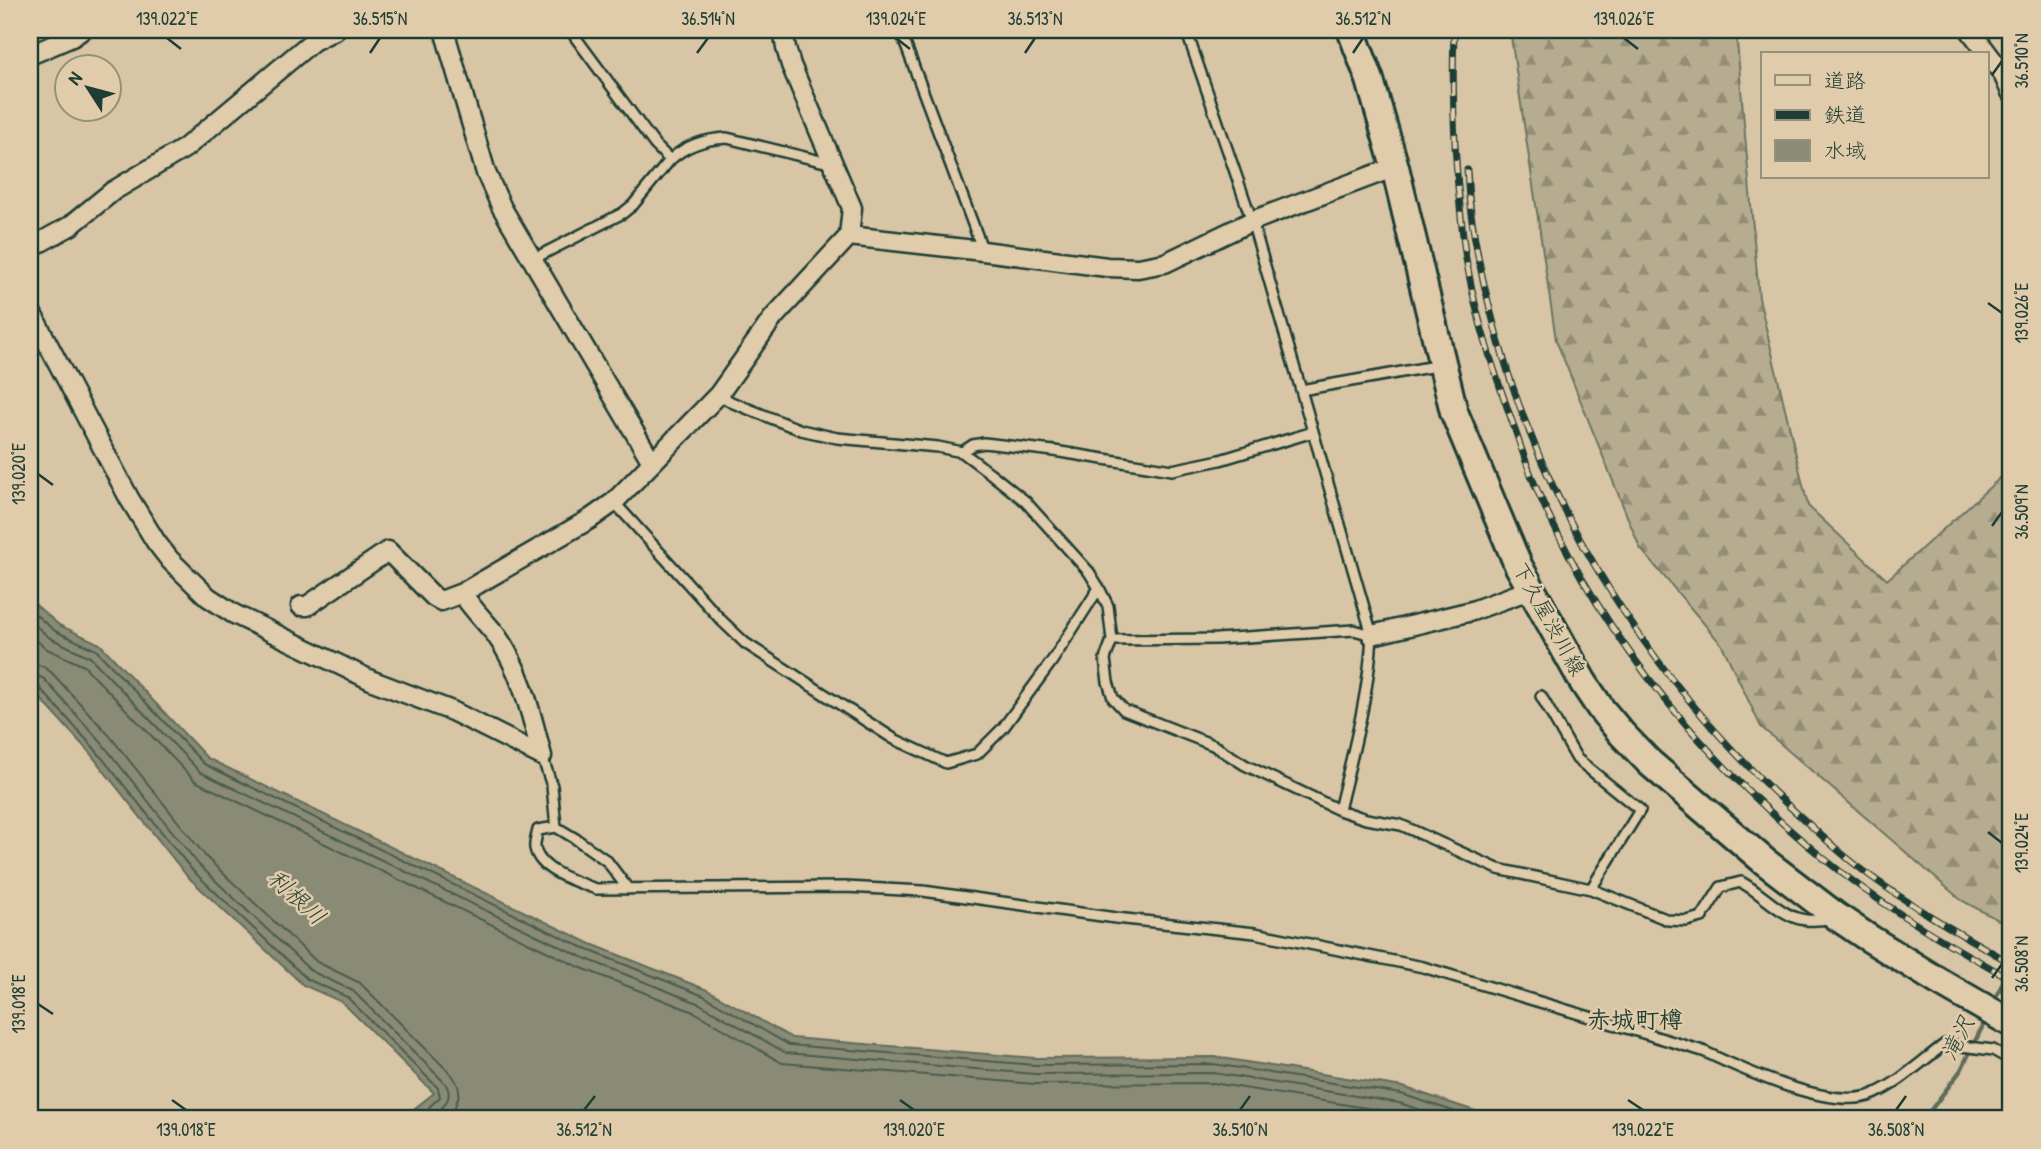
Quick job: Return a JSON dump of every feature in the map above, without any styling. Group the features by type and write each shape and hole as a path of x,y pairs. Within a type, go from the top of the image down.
{"main road":[{"name":"下久屋渋川線","path":"1351,30 1370,80 1395,167 1454,412 1518,565 1583,682 1601,709 1650,762 1764,861 1836,916 2011,1023"}],"street":[{"path":"30,55 82,30"},
{"path":"30,248 70,226 113,191 185,148 313,41 335,30"},
{"path":"444,30 485,173 502,208 652,462"},
{"path":"301,606 307,606 388,551 433,597 441,601 462,593 590,519 614,502 719,394 773,318 849,236 852,208 791,65 783,30"},
{"path":"1970,30 1986,52"},
{"path":"1988,54 2003,74 2011,92"},
{"path":"849,236 1107,267 1138,268 1165,263 1252,221 1395,167"},
{"path":"30,310 129,498 156,542 170,560 208,597 233,614 373,681 452,711 542,756"},
{"path":"1372,635 1472,611 1532,589"},
{"path":"462,593 471,609 496,636 519,675 542,756"}],"lane":[{"path":"570,30 654,145 670,160"},
{"path":"900,30 983,251"},
{"path":"1186,30 1252,221 1372,635 1358,731 1339,810"},
{"path":"533,259 623,213 633,205 670,160 681,150 699,143 727,138 833,164"},
{"path":"1301,390 1442,365"},
{"path":"719,394 741,406 801,430 837,438 938,447 962,452 1025,501 1089,572 1108,606 1112,640 1105,659 1108,682 1113,698 1124,710 1213,745 1245,765 1339,810 1366,819 1401,825 1498,869 1591,889 1668,920 1687,921 1702,917 1721,887 1741,881 1775,908 1800,920 1818,921 1836,916"},
{"path":"962,452 972,444 984,443 1172,470 1220,460 1313,432"},
{"path":"614,502 745,643 894,739 946,763 977,754 1003,727 1052,661 1099,588"},
{"path":"1112,640 1217,639 1354,630 1372,635"},
{"path":"1541,696 1577,759 1640,810 1591,889"},
{"path":"542,756 552,786 555,827"},
{"path":"628,889 607,861 576,838 555,827 538,830 535,847 542,862 562,876 596,889 628,889 845,887 923,891 1116,918 1255,933 1423,967 1703,1051 1747,1072 1812,1094 1848,1098 1873,1094 1894,1082 1945,1044 1993,1050 2011,1060"}],"green space":[{"path":"1510,30 1736,30 1759,298 1808,506 1887,580 2011,468 2011,927 1961,900 1761,727 1722,645 1640,548 1556,340"}],"water":[{"name":"利根川","path":"30,600 59,625 100,644 207,758 591,944 707,990 792,1038 1035,1058 1215,1057 1403,1087 1499,1119 430,1119 415,1108 434,1093 342,1002 303,985 187,876 89,752 30,687"}],"waterway":[{"name":"滝沢","path":"1993,1003 2011,966"},
{"name":"滝沢","path":"1924,1119 1961,1070 1987,1017"}],"railway":[{"path":"1454,30 1453,100 1457,170 1465,250 1476,308 1534,483 1565,548 1596,601 1630,652 1707,748 1795,834 1842,873 1903,916 2011,979"},
{"path":"1467,170 1475,238 1489,305 1511,380 1538,453 1571,523 1610,590 1653,654 1702,715 1754,773 1836,848 1908,902 2011,963"}],"district":[{"name":"赤城町樽","path":"1635,1020"}]}
